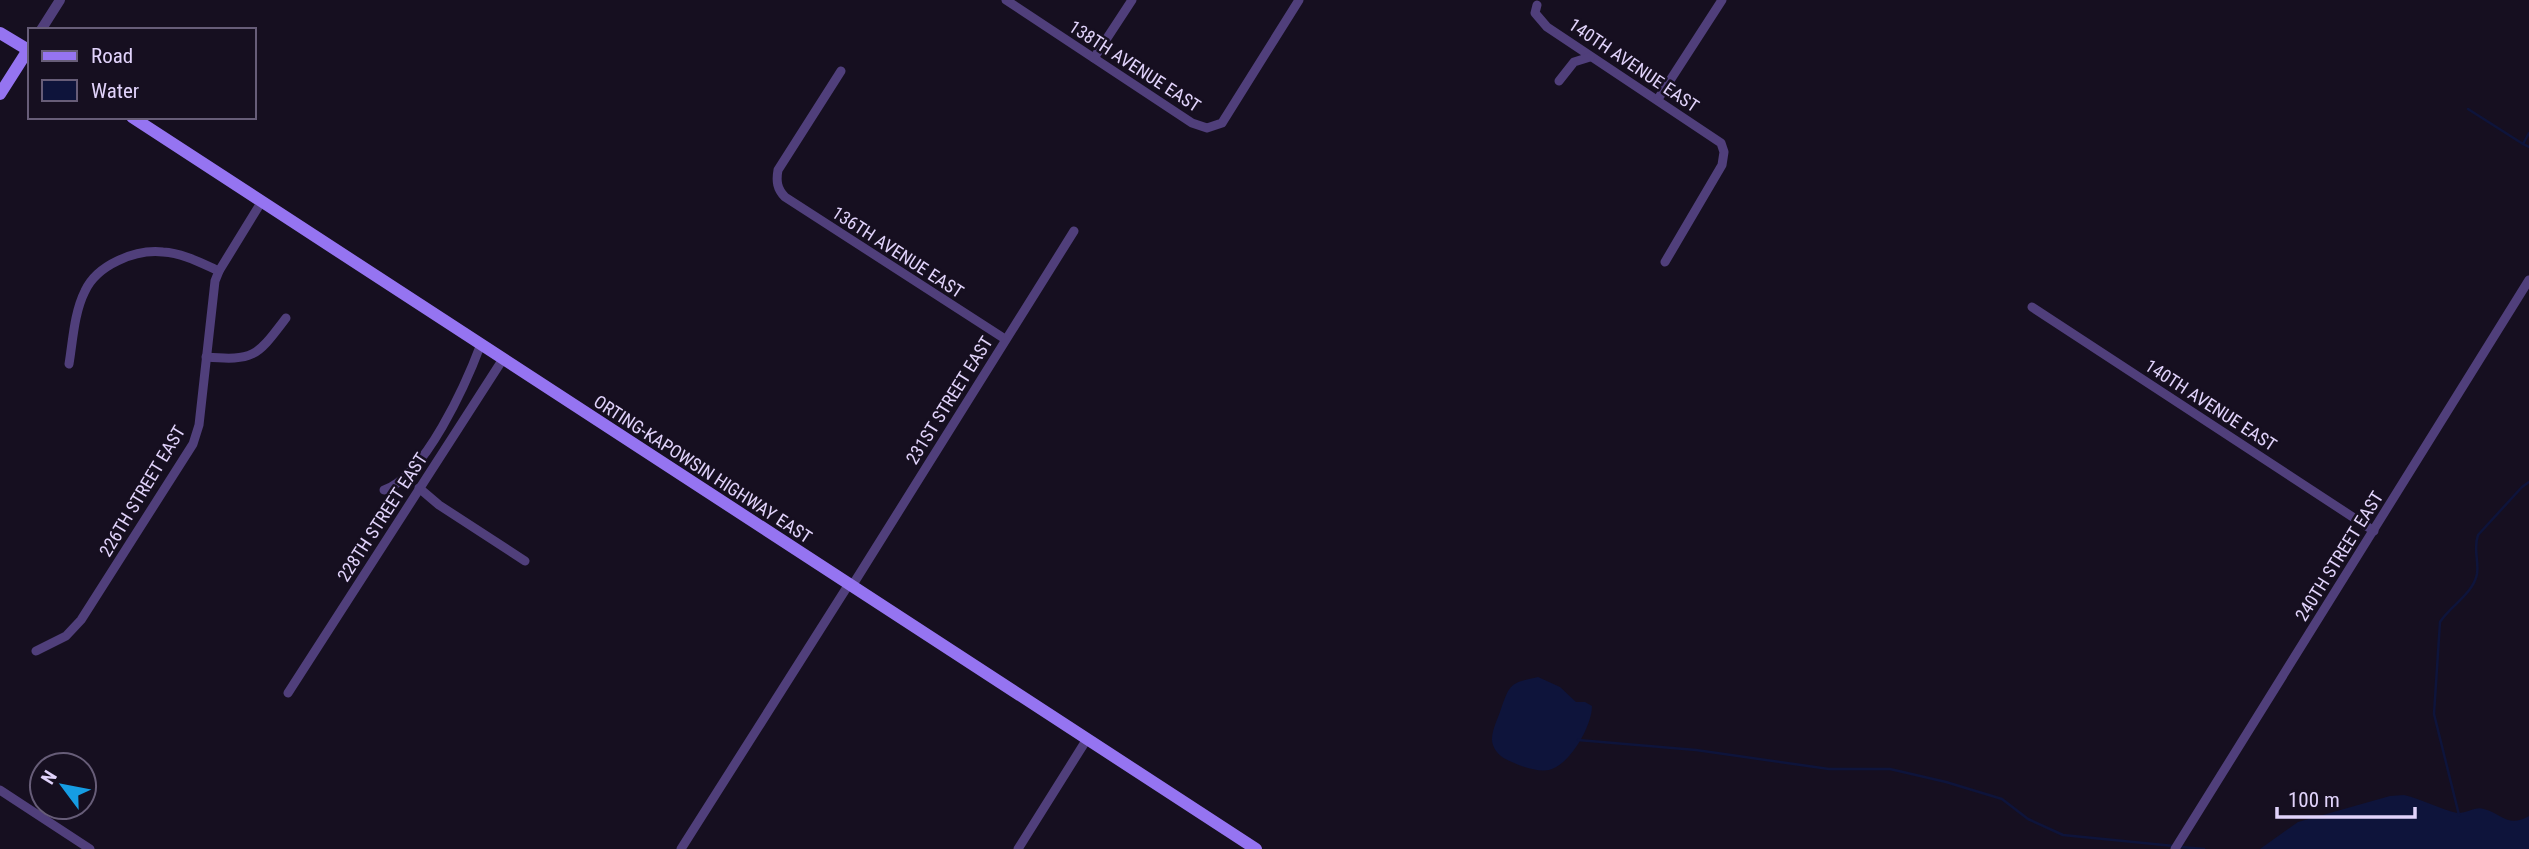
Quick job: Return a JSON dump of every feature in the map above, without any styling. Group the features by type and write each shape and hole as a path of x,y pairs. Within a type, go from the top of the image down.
{"main road":[{"path":"0,33 28,49"},
{"path":"0,94 28,52"},
{"name":"ORTING-KAPOWSIN HIGHWAY EAST","path":"135,119 1256,849"}],"street":[{"path":"42,28 60,0"},
{"name":"138TH AVENUE EAST","path":"1006,0 1200,127 1215,127 1222,123 1299,0"},
{"path":"1094,58 1132,0"},
{"path":"1658,99 1722,0"},
{"name":"140TH AVENUE EAST","path":"1537,5 1535,13 1547,27 1717,139 1723,148 1722,165 1665,262"},
{"path":"1559,81 1574,62 1590,57"},
{"name":"136TH AVENUE EAST","path":"841,71 778,170 778,187 785,197 1005,339"},
{"name":"226TH STREET EAST","path":"36,651 66,636 80,620 193,444 199,425 211,306 219,271 262,201"},
{"name":"231ST STREET EAST","path":"681,849 1074,231"},
{"path":"69,364 82,299 89,283 99,271 135,256 161,251 187,257 219,271"},
{"name":"240TH STREET EAST","path":"2175,849 2529,280"},
{"name":"140TH AVENUE EAST","path":"2032,307 2374,531"},
{"path":"206,357 247,357 264,345 286,318"},
{"path":"384,490 403,481 426,451 458,398 481,344"},
{"name":"228TH STREET EAST","path":"288,694 503,359"},
{"path":"419,488 439,506 525,561"},
{"path":"1018,849 1087,739"},
{"path":"0,790 90,849"}],"water":[{"path":"1538,677 1560,687 1576,702 1585,702 1592,706 1584,734 1572,753 1557,767 1549,770 1535,770 1506,759 1496,751 1492,741 1494,727 1510,689 1517,683"},
{"path":"2404,795 2457,813 2481,808 2516,821 2529,816 2529,849 2260,849 2298,822 2390,796"}],"waterway":[{"path":"2468,109 2523,144"},
{"path":"2529,133 2523,144 2529,147"},
{"path":"2459,815 2434,714 2440,622 2475,581 2478,535 2529,482"},
{"path":"1578,740 1696,750 1829,769 1890,769 2002,799 2028,819 2063,835 2174,846"},
{"path":"2181,847 2204,849"}]}
